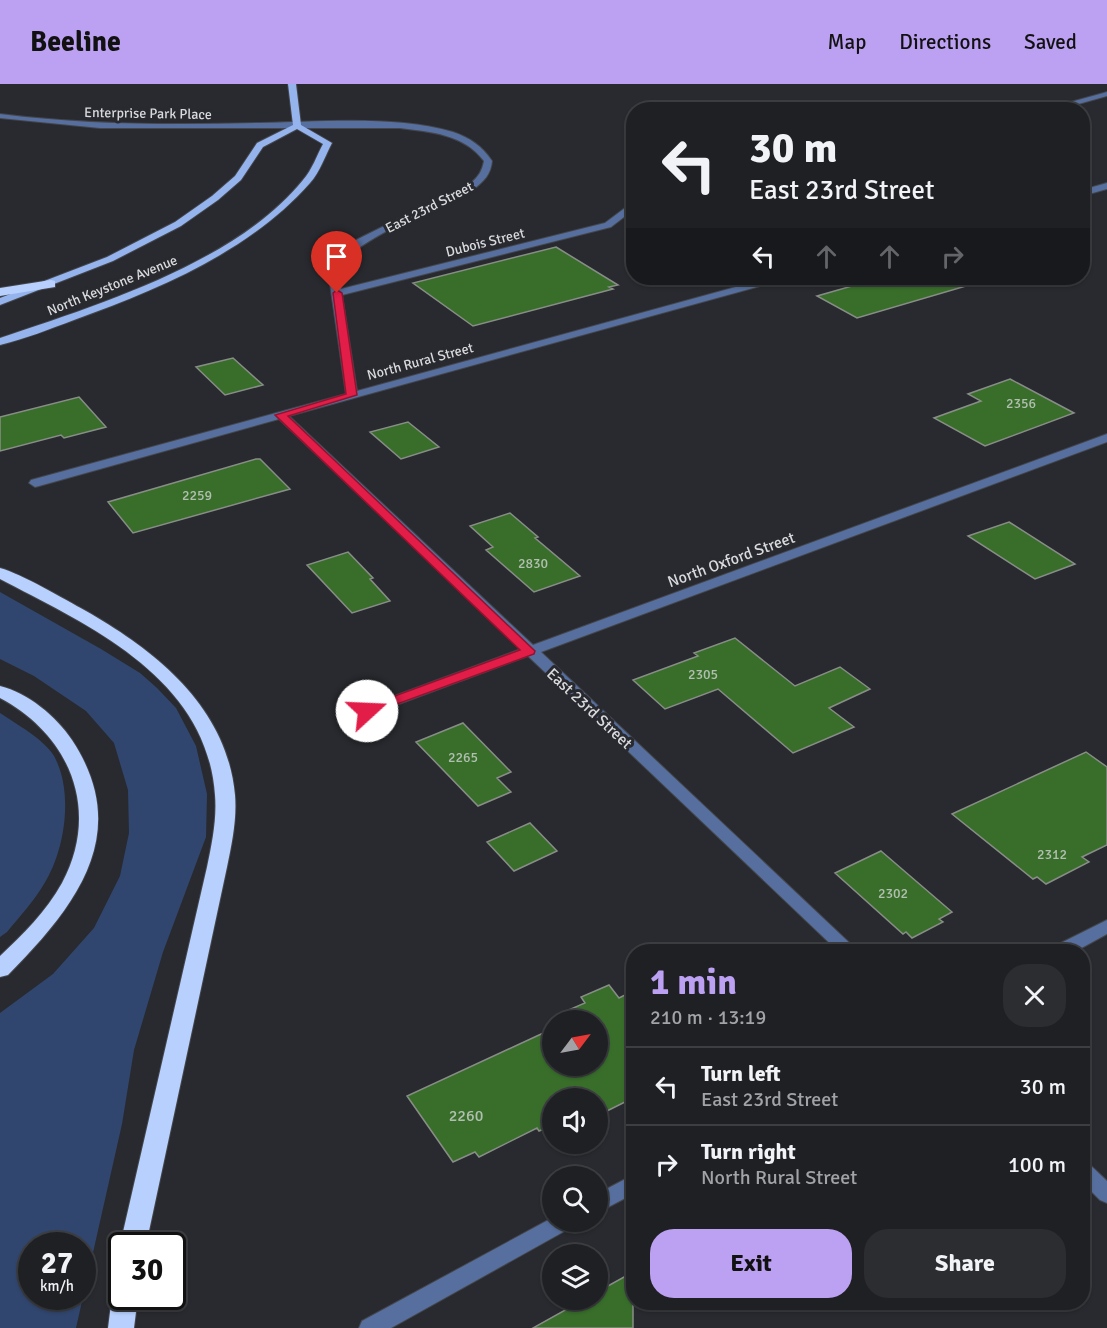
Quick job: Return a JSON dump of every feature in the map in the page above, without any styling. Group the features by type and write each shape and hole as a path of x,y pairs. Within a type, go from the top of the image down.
{"highway":[{"path":"0,292 51,284"},
{"path":"0,573 125,640 150,658 175,683 198,716 215,746 224,787 225,826 217,867 137,1232"},
{"path":"0,691 39,714 62,738 78,764 86,789 89,815 86,842 76,877 59,906 0,969"},
{"path":"121,1328 123,1310"}],"main road":[{"path":"292,84 297,126"},
{"name":"North Keystone Avenue","path":"0,302 51,284 135,248 178,224 215,198 238,178 260,145 297,126 328,143 324,156 298,191 257,227 204,259 150,286 87,312 0,342"}],"street":[{"path":"1076,102 1107,94"},
{"name":"Enterprise Park Place","path":"0,116 42,123 105,127 297,126"},
{"name":"East 23rd Street","path":"297,126 420,128 446,133 466,141 484,153 488,161 484,176 471,187 359,242 342,255 333,270 352,395"},
{"path":"1090,191 1107,186"},
{"name":"Dubois Street","path":"337,293 601,227 618,219 626,212"},
{"name":"North Rural Street","path":"35,483 753,285"},
{"name":"East 23rd Street","path":"281,415 842,944"},
{"name":"North Oxford Street","path":"367,711 1107,438"},
{"path":"1074,944 1107,926"},
{"path":"1090,1178 1107,1194"},
{"path":"608,1198 626,1188"},
{"path":"370,1328 545,1232"}],"shaded area":[{"path":"0,592 101,649 140,673 157,688 176,708 196,746 207,794 206,837 163,952 134,1050 122,1124 96,1239 96,1232 18,1232 18,1310 80,1310 76,1328 0,1328 0,1013 53,974 94,928 120,876 129,833 128,790 114,743 86,711 34,676 0,659"},
{"path":"0,713 37,738 54,756 64,787 65,804 62,838 51,871 31,902 7,932 0,937"}],"building":[{"path":"556,247 618,285 609,287 613,289 473,326 413,283"},
{"path":"856,285 966,286 857,318 817,296"},
{"path":"233,358 263,385 225,395 196,367"},
{"path":"1010,379 1074,413 985,446 934,418 981,401 968,394"},
{"path":"79,397 106,427 64,438 61,435 0,451 0,417"},
{"path":"408,422 439,447 401,459 370,432"},
{"path":"260,459 290,489 133,533 108,502"},
{"path":"510,513 538,537 535,538 580,576 534,592 486,550 493,547 470,526"},
{"path":"1009,522 1075,564 1035,579 968,536"},
{"path":"348,552 373,578 370,579 390,601 352,613 307,565"},
{"path":"735,638 795,686 840,667 870,689 829,708 854,727 793,753 718,689 665,709 633,680 698,656 694,653"},
{"path":"463,723 511,772 497,778 511,792 478,806 416,742"},
{"path":"1086,752 1107,767 1107,845 1082,857 1089,862 1046,884 1037,877 1033,879 952,814"},
{"path":"530,823 557,851 514,871 487,842"},
{"path":"881,851 952,912 939,919 943,922 912,938 906,932 903,934 835,873"},
{"path":"609,985 619,998 626,994 626,1102 608,1110 608,1088 542,1088 542,1130 539,1131 537,1128 479,1157 475,1152 453,1162 407,1096 542,1034 542,1076 608,1076 608,1010 569,1010 585,1003 581,997"},
{"path":"626,1276 626,1310 633,1310 633,1328 533,1328 565,1310 608,1310 608,1286"}],"route":[{"path":"337,293 352,395 281,415 529,651 367,711"}]}
